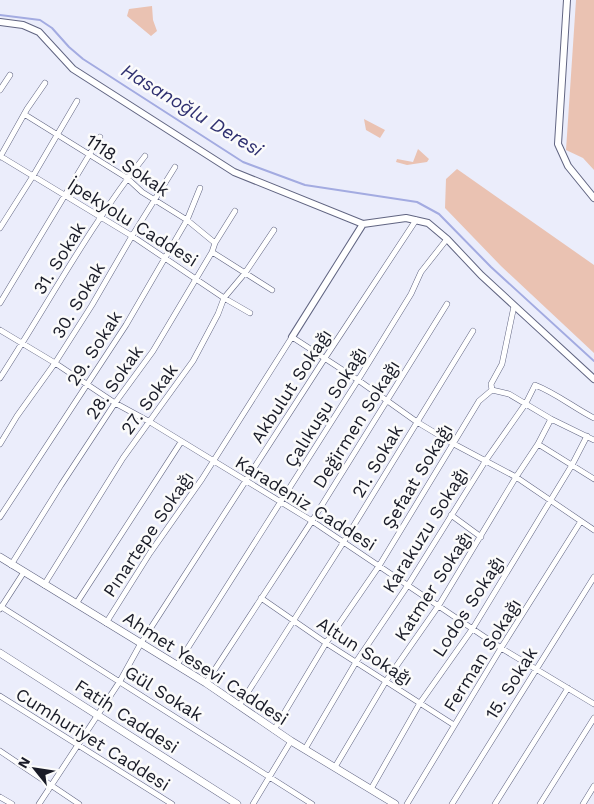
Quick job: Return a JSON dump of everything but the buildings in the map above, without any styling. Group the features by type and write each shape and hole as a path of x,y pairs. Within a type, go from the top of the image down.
{"main road":[{"name":"Ahmet Yesevi Caddesi","path":"0,557 206,683 274,730 395,804"},
{"name":"Fatih Caddesi","path":"0,653 237,804"}],"street":[{"path":"567,0 558,144 568,166 594,198"},
{"path":"0,22 23,25 39,32 73,70 234,172 363,224 406,218 428,223 594,380"},
{"path":"0,90 10,75"},
{"path":"0,157 24,114 45,83"},
{"path":"0,228 34,176 77,102"},
{"name":"1118. Sokak","path":"24,114 127,178 142,192 187,220 215,243"},
{"path":"0,303 100,137"},
{"name":"31. Sokak","path":"0,378 101,217 127,178 145,156"},
{"name":"İpekyolu Caddesi","path":"0,157 132,236 224,298 250,313"},
{"name":"30. Sokak","path":"0,444 92,305 175,167"},
{"name":"29. Sokak","path":"0,518 126,325 187,220 200,188"},
{"name":"28. Sokak","path":"11,565 115,402 152,351 235,211"},
{"name":"Akbulut Sokağı","path":"39,804 120,681 141,644 325,358 416,220"},
{"path":"363,224 292,337 358,380 417,422 516,477 594,530"},
{"name":"27. Sokak","path":"44,585 123,458 193,361 218,314 224,298 246,273 274,230"},
{"name":"Çalıkuşu Sokağı","path":"176,665 358,380 411,294 421,272 447,239"},
{"path":"212,252 272,290"},
{"name":"Değirmen Sokağı","path":"206,683 312,521 447,304"},
{"name":"Şefaat Sokağı","path":"274,730 326,644 379,566 452,443 479,401 492,390 491,384 502,364 514,306"},
{"name":"Karadeniz Caddesi","path":"0,330 312,521 501,648 594,704"},
{"name":"21. Sokak","path":"239,706 343,543 472,331"},
{"name":"Pınartepe Sokağı","path":"106,623 292,337"},
{"name":"Karakuzu Sokağı","path":"305,749 356,662 408,584 486,460 526,403 535,385 547,389 594,418"},
{"path":"492,390 504,392 594,440"},
{"name":"Katmer Sokağı","path":"335,767 386,681 439,605 552,419"},
{"name":"Lodos Sokağı","path":"371,789 420,703 472,628 572,465 587,436"},
{"path":"76,604 181,442"},
{"path":"538,444 594,478"},
{"path":"452,515 481,537"},
{"name":"Ferman Sokağı","path":"407,804 501,648 581,521"},
{"path":"0,608 24,572"},
{"name":"15. Sokak","path":"452,804 594,577"},
{"name":"Altun Sokağı","path":"261,598 326,644 454,725"},
{"name":"Gül Sokak","path":"0,608 120,681 312,804"},
{"path":"495,804 568,688"},
{"name":"Cumhuriyet Caddesi","path":"0,696 172,804"},
{"path":"540,804 594,718"},
{"path":"253,804 292,741"},
{"path":"0,751 79,804"},
{"path":"583,804 594,786"},
{"path":"0,797 12,804"}],"shaded area":[{"path":"576,0 594,0 594,170 583,158 566,150"},
{"path":"152,6 153,20 157,31 151,36 127,16 129,9"},
{"path":"364,119 385,130 380,138 366,130"},
{"path":"418,149 429,159 427,162 407,165 396,162 397,159 413,162"},
{"path":"457,169 594,265 594,353 501,266 445,208 446,179"}],"waterway":[{"name":"Hasanoğlu Deresi","path":"0,15 40,20 52,28 83,59 243,162 305,185 417,202 439,214 491,267 594,361"}]}
